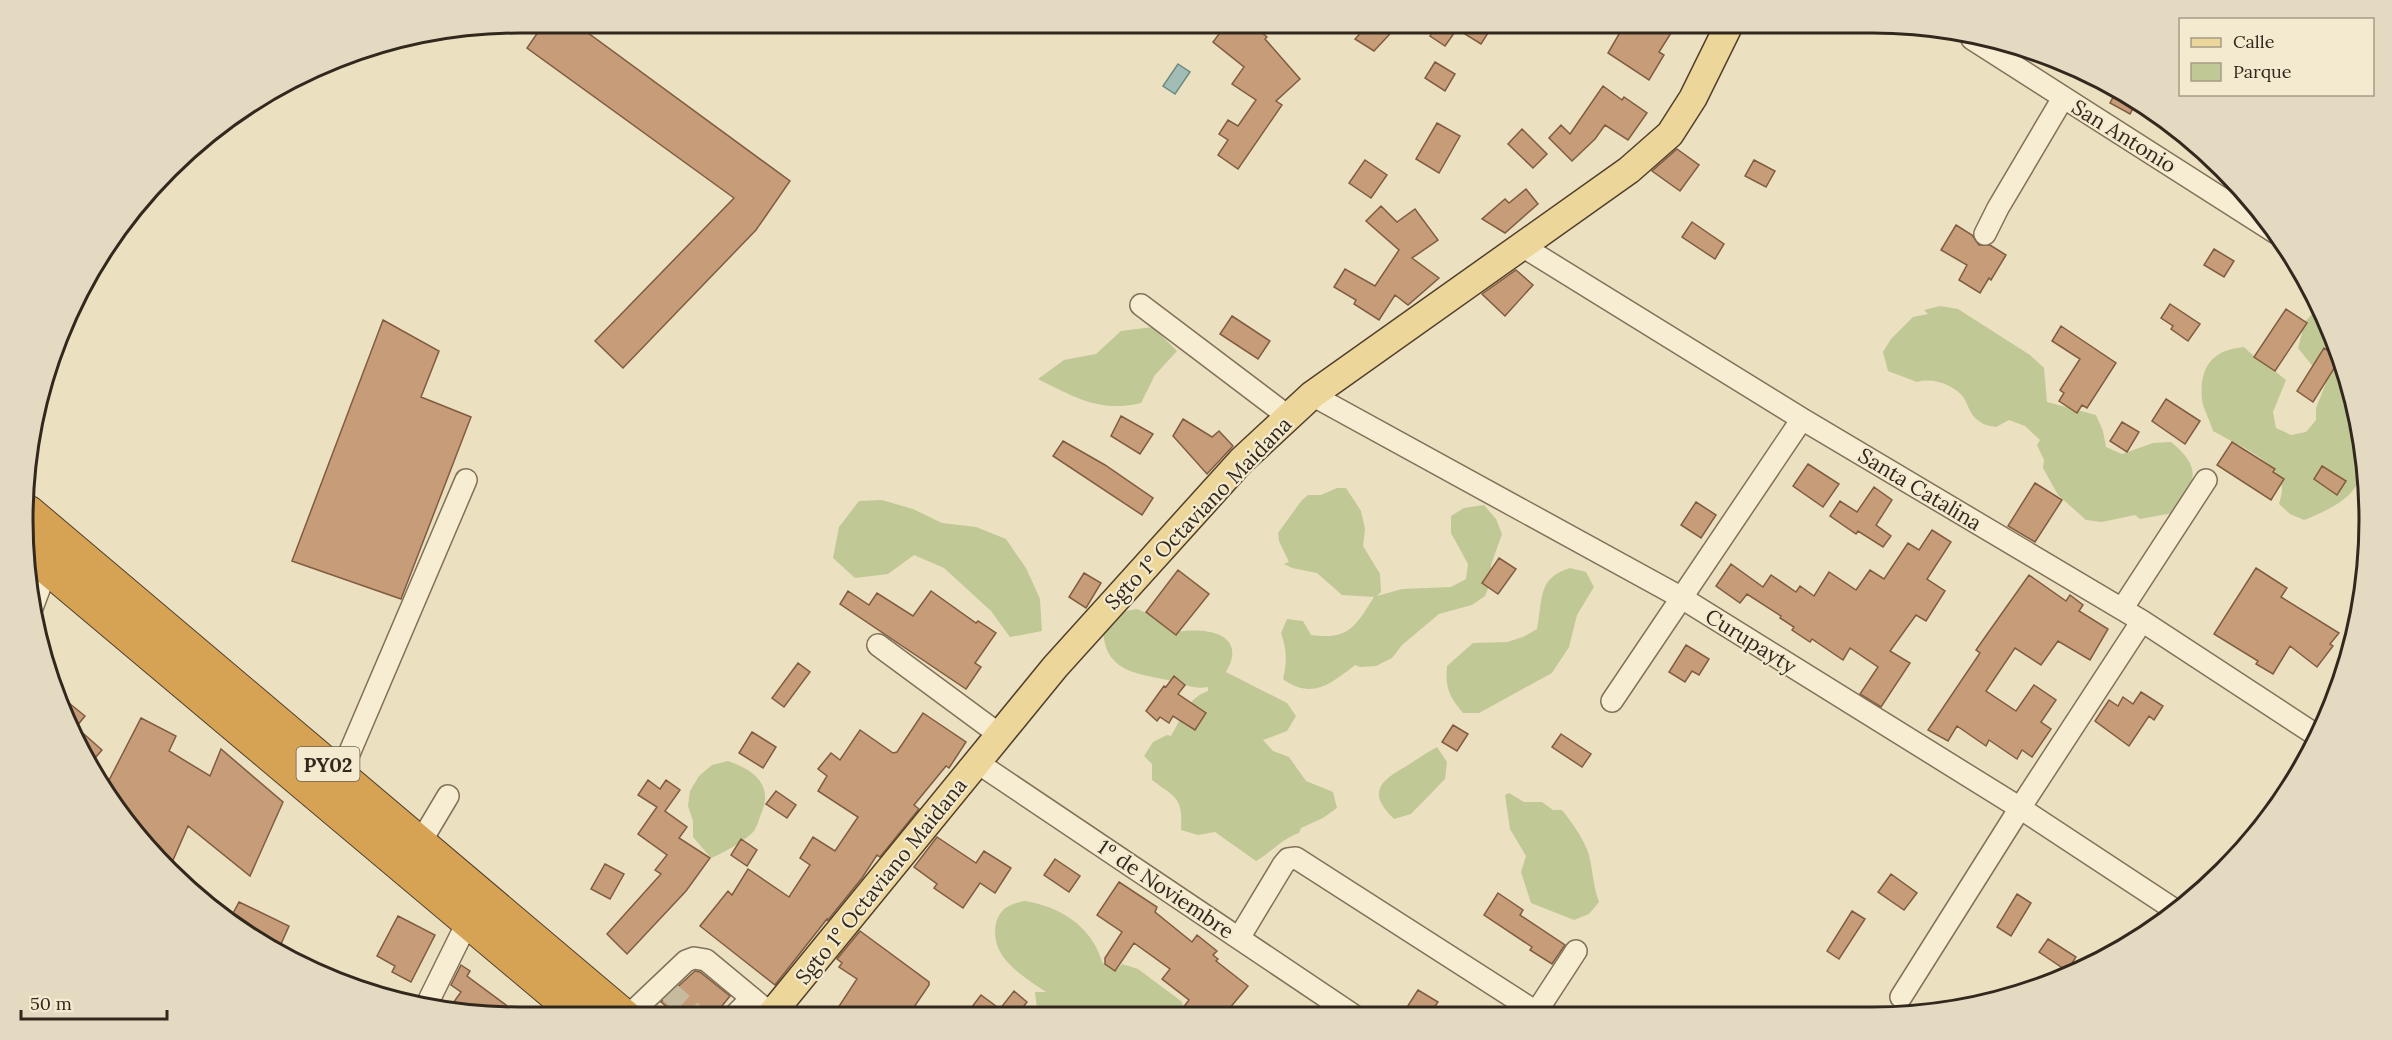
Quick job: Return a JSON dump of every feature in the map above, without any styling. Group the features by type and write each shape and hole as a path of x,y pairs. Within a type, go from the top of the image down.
{"highway":[{"name":"PY02","path":"33,516 615,1007"},
{"name":"PY02","path":"37,560 569,1007"}],"main road":[{"name":"Sgto 1° Octaviano Maidana","path":"767,1007 978,763 1055,667 1241,461 1312,395 1629,170 1670,134 1693,98 1725,33"}],"street":[{"name":"San Antonio","path":"1983,46 2254,219"},
{"path":"1986,234 1998,208 2063,98"},
{"name":"Santa Catalina","path":"1522,246 1802,419 2142,621 2311,731"},
{"path":"1141,305 1289,417"},
{"name":"Curupayty","path":"1312,395 1682,598 2020,808 2168,906"},
{"path":"1612,701 1802,419"},
{"path":"340,775 466,480"},
{"path":"2122,609 2206,480"},
{"path":"1901,997 2020,808 2142,621"},
{"path":"878,645 1000,735"},
{"name":"1º de Noviembre","path":"978,763 1341,1007"},
{"path":"420,843 448,796"},
{"path":"1239,938 1283,865 1288,860 1296,858 1527,1007"},
{"path":"430,999 467,922"},
{"path":"1540,1007 1576,951"},
{"path":"640,1007 664,988 686,961 699,958 706,960 761,1007"}],"green space":[{"path":"1940,306 1958,309 2030,355 2044,368 2047,402 2096,415 2103,431 2106,447 2122,454 2153,443 2171,442 2188,460 2193,476 2187,493 2173,513 2140,519 2135,515 2102,522 2086,520 2058,495 2043,468 2044,460 2037,445 2040,440 2025,426 2009,420 1996,427 1985,424 1974,416 1964,398 1955,389 1936,381 1917,382 1888,371 1883,352 1891,339 1913,317 1928,314 1924,310"},
{"path":"2312,314 2333,363 2342,394 2350,425 2358,483 2349,495 2340,502 2304,520 2290,514 2279,504 2282,490 2280,480 2266,462 2213,431 2203,403 2202,387 2206,369 2216,356 2244,347 2286,380 2273,412 2276,428 2291,435 2306,432 2316,420 2316,408 2330,373 2314,368 2298,348 2302,333 2300,327"},
{"path":"1153,327 1177,351 1155,375 1141,403 1126,406 1100,405 1076,397 1038,379 1064,360 1096,354 1121,331"},
{"path":"1337,488 1346,488 1361,511 1365,529 1363,546 1380,574 1381,592 1377,596 1402,589 1451,587 1466,579 1468,564 1451,533 1451,516 1464,508 1484,505 1496,519 1502,534 1491,565 1491,581 1485,596 1472,605 1439,614 1402,645 1392,658 1376,666 1355,665 1338,678 1320,687 1303,688 1283,679 1286,656 1281,633 1287,619 1303,621 1311,635 1324,636 1343,633 1356,624 1374,597 1342,595 1317,573 1284,564 1289,562 1279,541 1278,533 1308,495 1321,495"},
{"path":"882,500 913,509 942,523 976,527 1006,539 1026,568 1040,599 1042,631 1010,637 991,611 944,568 914,555 888,574 855,578 833,558 839,527 859,501"},
{"path":"1570,568 1586,572 1594,587 1577,615 1569,647 1552,673 1479,713 1463,713 1449,691 1447,666 1473,643 1507,642 1537,629 1543,591 1559,572"},
{"path":"1137,609 1153,616 1175,632 1210,632 1228,640 1232,648 1232,659 1226,672 1287,703 1296,716 1287,731 1263,740 1273,751 1289,757 1306,781 1333,792 1337,808 1323,818 1301,828 1299,833 1256,861 1215,832 1198,835 1181,830 1179,804 1172,795 1152,780 1152,764 1144,756 1153,742 1167,735 1171,736 1190,704 1195,698 1208,691 1208,687 1194,687 1135,673 1116,662 1109,654 1103,628 1120,612"},
{"path":"1437,747 1447,762 1445,779 1411,814 1394,819 1379,796 1383,783"},
{"path":"728,761 746,769 759,780 765,795 764,804 754,831 734,846 711,858 693,837 693,821 688,806 690,791 699,776 712,765"},
{"path":"1509,793 1524,802 1542,802 1553,810 1562,810 1578,832 1589,855 1599,902 1589,914 1574,920 1531,903 1521,872 1526,856 1510,829 1505,795"},
{"path":"1024,901 1061,913 1082,928 1091,938 1102,962 1115,971 1122,964 1138,969 1181,1001 1184,1007 1037,1007 1035,992 1046,992 1009,964 997,946 996,923 1003,910 1010,905"}],"water":[{"path":"1178,64 1190,72 1175,94 1163,86"}],"building":[{"path":"537,33 588,33 790,181 756,230 623,368 595,341 734,198 527,48"},
{"path":"1220,33 1262,33 1300,79 1276,101 1282,105 1238,169 1218,155 1228,140 1219,134 1228,120 1238,126 1256,100 1232,84 1244,67 1213,42"},
{"path":"1361,33 1391,33 1374,51 1355,39"},
{"path":"1432,33 1454,33 1445,46 1430,36"},
{"path":"1463,33 1488,33 1481,44"},
{"path":"1620,33 1671,33 1659,52 1664,55 1649,80 1608,53"},
{"path":"1435,62 1455,74 1445,91 1425,78"},
{"path":"1603,86 1622,100 1624,97 1647,113 1628,140 1605,125 1595,139 1572,161 1549,138 1561,125 1570,134"},
{"path":"2113,97 2133,109 2130,114 2110,103"},
{"path":"1437,123 1460,136 1439,173 1416,159"},
{"path":"1522,129 1547,154 1533,168 1508,144"},
{"path":"1677,149 1699,165 1680,191 1652,171"},
{"path":"1365,160 1387,175 1371,198 1349,183"},
{"path":"1754,160 1775,171 1766,187 1745,176"},
{"path":"1526,189 1538,204 1505,233 1482,219 1505,199 1509,203"},
{"path":"1381,206 1397,222 1415,209 1438,240 1412,258 1439,278 1408,305 1395,295 1379,320 1354,304 1356,300 1334,287 1345,269 1375,286 1399,250 1366,221"},
{"path":"1692,222 1724,244 1715,259 1682,237"},
{"path":"1956,225 1972,235 1979,245 1990,245 2006,255 1980,293 1959,280 1967,265 1941,250"},
{"path":"2214,249 2234,261 2224,277 2204,265"},
{"path":"1516,270 1533,285 1505,316 1482,294"},
{"path":"2170,304 2200,324 2188,341 2171,329 2173,326 2161,318"},
{"path":"2286,309 2307,323 2275,371 2254,357"},
{"path":"1232,316 1270,341 1258,359 1220,334"},
{"path":"383,320 439,351 421,397 471,417 401,599 292,561"},
{"path":"2061,326 2116,363 2087,408 2082,405 2077,413 2059,401 2064,393 2060,390 2080,359 2052,341"},
{"path":"2324,348 2328,351 2334,368 2313,402 2297,391"},
{"path":"2166,399 2200,421 2185,444 2152,421"},
{"path":"1121,416 1153,434 1140,454 1111,436"},
{"path":"1183,419 1212,437 1219,431 1233,446 1207,474 1173,436"},
{"path":"2122,422 2139,432 2127,452 2110,441"},
{"path":"1063,441 1105,465 1153,498 1142,515 1053,456"},
{"path":"2232,442 2275,469 2273,472 2284,479 2271,500 2217,465"},
{"path":"1808,464 1839,484 1823,507 1793,486"},
{"path":"2322,466 2346,481 2337,495 2314,479"},
{"path":"2035,483 2062,500 2035,542 2008,526"},
{"path":"1874,487 1892,500 1876,525 1891,536 1883,547 1858,531 1856,534 1830,516 1840,501 1857,512"},
{"path":"1696,502 1716,515 1701,538 1681,525"},
{"path":"1932,530 1951,542 1927,579 1945,591 1926,621 1916,615 1890,651 1910,663 1881,707 1860,694 1878,667 1850,648 1843,660 1812,639 1810,642 1792,630 1794,627 1780,618 1781,616 1747,594 1740,603 1716,586 1731,564 1763,587 1771,575 1796,592 1800,586 1814,596 1829,572 1856,590 1870,570 1884,579 1908,543 1919,550"},
{"path":"1499,558 1516,569 1498,594 1482,583"},
{"path":"2256,568 2287,588 2281,597 2339,633 2330,644 2333,646 2317,667 2290,646 2273,674 2256,664 2258,661 2214,634"},
{"path":"1178,570 1209,594 1176,635 1146,612"},
{"path":"1084,573 1101,583 1086,608 1069,597"},
{"path":"2029,575 2066,601 2070,595 2083,605 2079,611 2108,629 2090,660 2058,641 2041,665 2015,648 1986,691 2016,711 2034,685 2056,700 2041,722 2051,729 2032,757 2022,750 2017,759 1989,740 1986,746 1957,726 1948,741 1928,730 1980,653 1976,650"},
{"path":"848,591 869,605 877,593 913,616 931,591 976,623 978,621 996,633 975,663 981,667 966,689 840,604"},
{"path":"1686,645 1709,659 1699,675 1692,671 1685,682 1669,672"},
{"path":"798,663 810,672 784,707 772,698"},
{"path":"1174,676 1185,685 1178,694 1206,713 1195,730 1173,716 1169,723 1160,717 1157,721 1146,711"},
{"path":"2141,692 2163,706 2154,720 2149,716 2129,746 2095,721 2109,700 2118,706 2123,697 2133,704"},
{"path":"69,703 85,716 78,724"},
{"path":"923,713 966,742 949,768 946,766 914,805 919,809 880,857 877,855 862,878 775,985 700,926 728,891 732,895 748,869 789,897 810,865 800,858 813,837 835,851 858,817 818,791 827,776 818,769 831,753 840,760 860,730 893,753 897,752"},
{"path":"141,718 176,736 169,751 210,776 221,749 283,802 250,876 188,826 173,861 154,841 109,781"},
{"path":"1453,725 1468,734 1457,751 1442,742"},
{"path":"82,732 102,750 95,758"},
{"path":"752,732 776,747 763,768 739,753"},
{"path":"1561,734 1591,754 1582,767 1552,747"},
{"path":"648,780 660,789 666,780 680,790 665,811 687,827 679,838 710,858 686,891 627,954 607,934 661,874 655,870 667,855 638,834 657,807 638,795"},
{"path":"776,791 796,805 787,818 766,804"},
{"path":"937,837 976,863 984,851 1011,868 995,893 980,883 963,908 934,888 937,884 914,867"},
{"path":"741,839 757,850 747,866 731,855"},
{"path":"1055,859 1080,876 1069,892 1044,875"},
{"path":"605,864 624,874 610,899 591,889"},
{"path":"1891,874 1917,893 1904,910 1878,892"},
{"path":"1119,882 1157,907 1155,912 1192,942 1197,935 1217,951 1213,955 1218,959 1216,961 1248,986 1231,1007 1184,1007 1189,1000 1162,979 1170,969 1134,943 1115,971 1105,964 1105,958 1122,932 1097,915"},
{"path":"1498,893 1523,910 1520,915 1565,945 1552,964 1530,950 1532,947 1484,915"},
{"path":"2017,894 2031,903 2011,936 1997,927"},
{"path":"239,902 289,926 281,944 233,913"},
{"path":"1852,911 1865,919 1839,959 1827,951"},
{"path":"398,916 435,935 411,982 392,972 395,966 377,956"},
{"path":"860,931 929,982 929,985 914,1007 839,1007 857,979 839,967 842,963 837,959"},
{"path":"2048,939 2076,957 2072,964 2063,968 2039,952"},
{"path":"461,965 470,971 467,976 508,1007 453,1003 461,992 451,985"},
{"path":"695,971 700,972 730,996 721,1007 667,1007 661,1002"},
{"path":"1418,990 1438,1002 1435,1007 1407,1007"},
{"path":"1014,991 1027,1002 1023,1007 1002,1007"},
{"path":"981,995 997,1007 972,1007"}],"tunnel":[{"path":"667,990 687,1007"}]}
